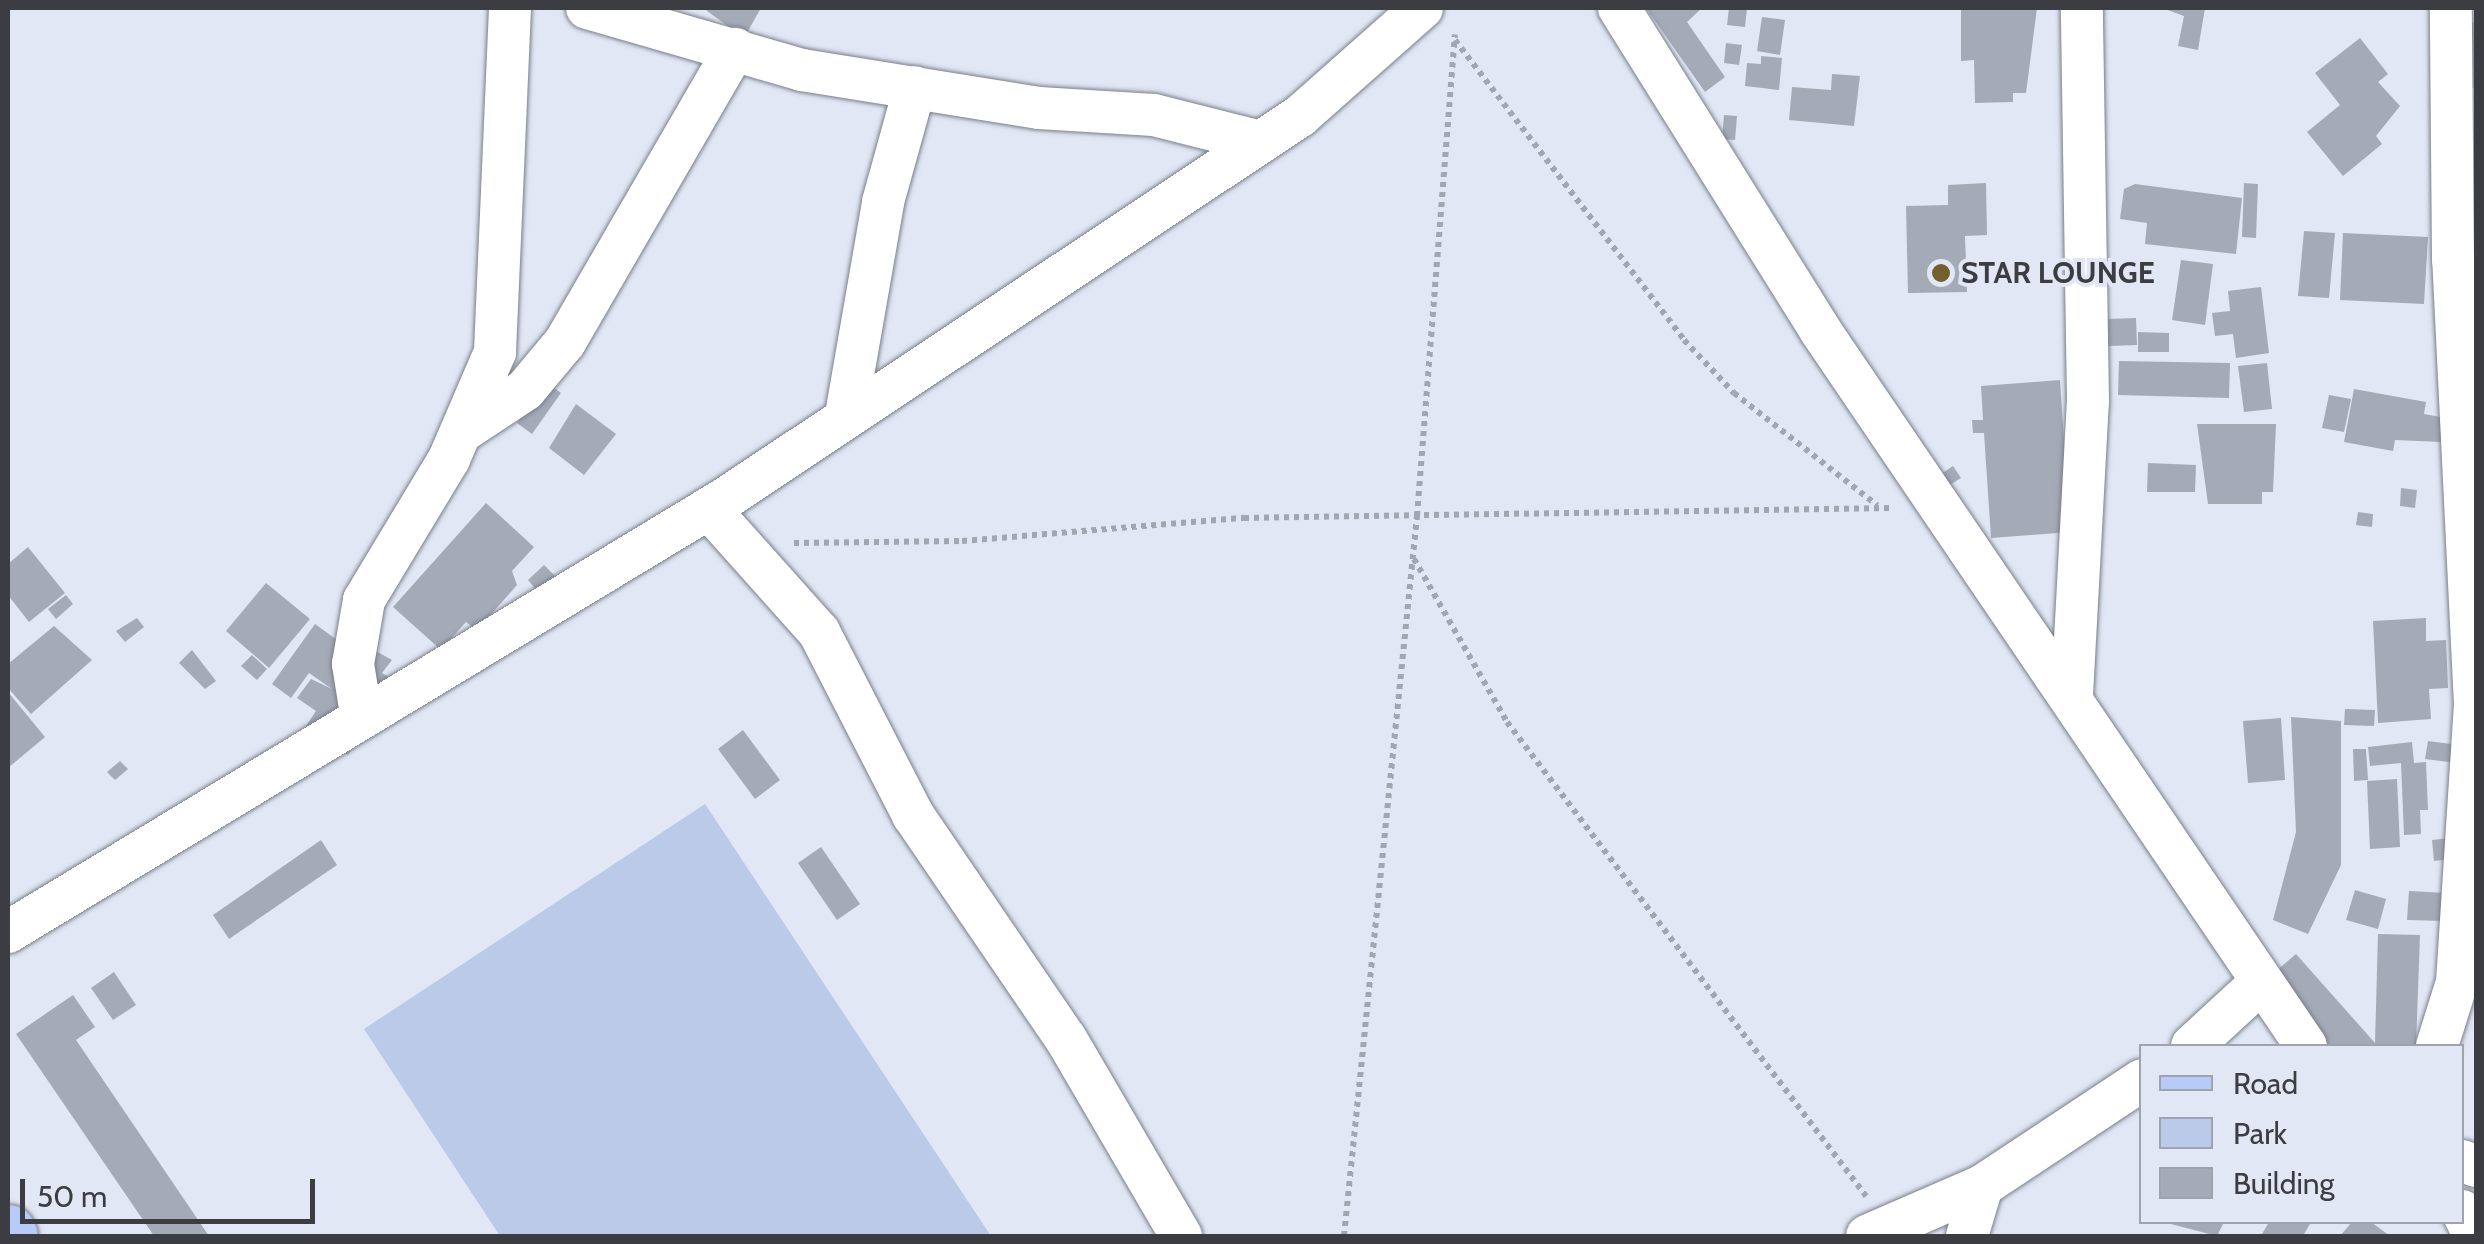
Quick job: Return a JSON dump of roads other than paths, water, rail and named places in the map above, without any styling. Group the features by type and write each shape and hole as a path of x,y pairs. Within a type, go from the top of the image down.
{"street":[{"path":"361,714 353,664 364,600 463,431 495,352 510,8"},
{"path":"587,8 735,50 914,88 1154,115 1261,142"},
{"path":"1618,8 1820,330 1954,516 2258,985 2304,1044"},
{"path":"2072,695 2088,402 2082,8"},
{"path":"2438,1044 2457,982 2475,705 2453,260 2451,8"},
{"path":"8,932 361,714 709,509 1261,142 1439,16"},
{"path":"463,431 525,390 565,342 735,50"},
{"path":"846,415 883,202 914,88"},
{"path":"709,509 819,632 913,815 1066,1039 1181,1236"},
{"path":"2194,1044 2258,985"},
{"path":"1877,1230 1982,1186 2139,1082"},
{"path":"1967,1236 1982,1186"}],"place":[{"name":"STAR LOUNGE","path":"1941,273"}]}
